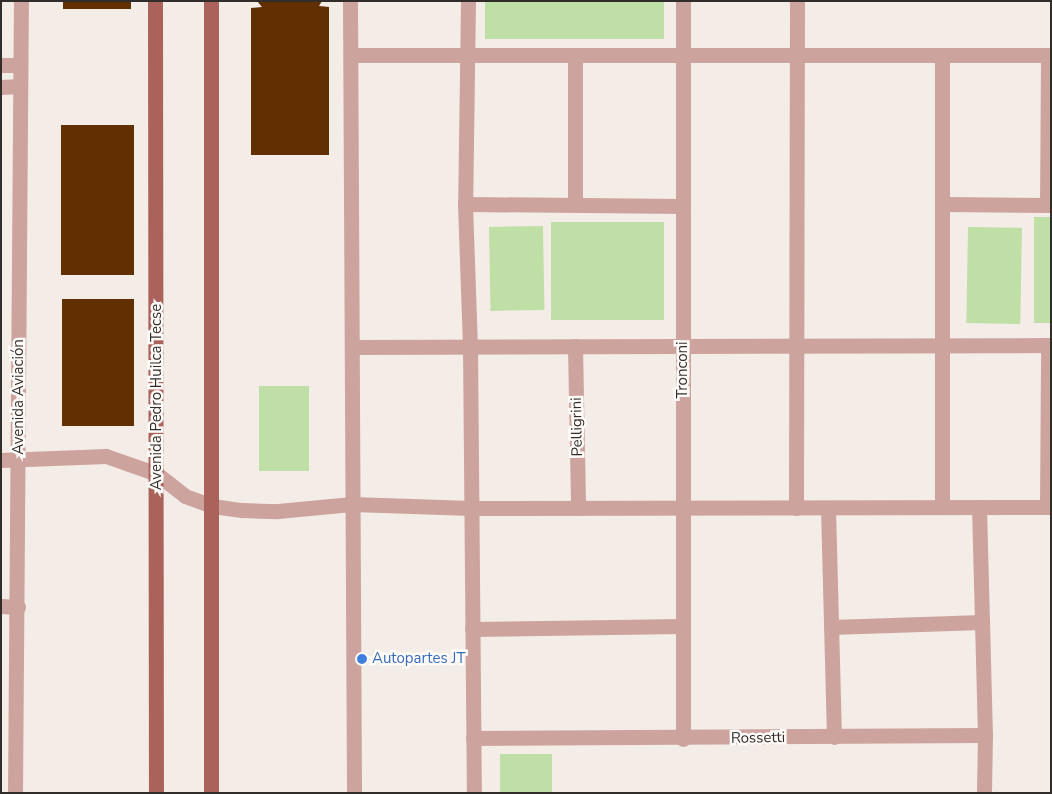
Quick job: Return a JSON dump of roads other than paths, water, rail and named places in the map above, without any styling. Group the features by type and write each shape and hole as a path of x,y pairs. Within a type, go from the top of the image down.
{"main road":[{"name":"Avenida Pedro Huilca Tecse","path":"155,1 156,793"},
{"path":"212,1 212,793"}],"street":[{"name":"Avenida Aviación","path":"15,793 18,606 21,1"},
{"path":"350,1 354,793"},
{"path":"468,1 465,204 470,346 474,793"},
{"name":"Tronconi","path":"683,1 683,739"},
{"path":"796,508 797,1"},
{"path":"351,55 1049,55 1049,205 942,204"},
{"path":"575,55 576,203"},
{"path":"942,55 942,507"},
{"path":"1,65 20,65"},
{"path":"1,87 20,86"},
{"path":"465,204 576,203 683,206"},
{"path":"1,460 106,456 157,474 185,496 212,506 278,511 352,504 471,508 1049,507 1049,345 353,347"},
{"name":"Pelligrini","path":"575,346 578,508"},
{"path":"979,507 985,735 984,793"},
{"path":"828,508 834,737"},
{"path":"1,606 18,606"},
{"path":"831,627 982,622"},
{"path":"472,629 683,626"},
{"name":"Rossetti","path":"473,738 683,739 985,735"}],"place":[{"name":"Autopartes JT","path":"362,659"}]}
